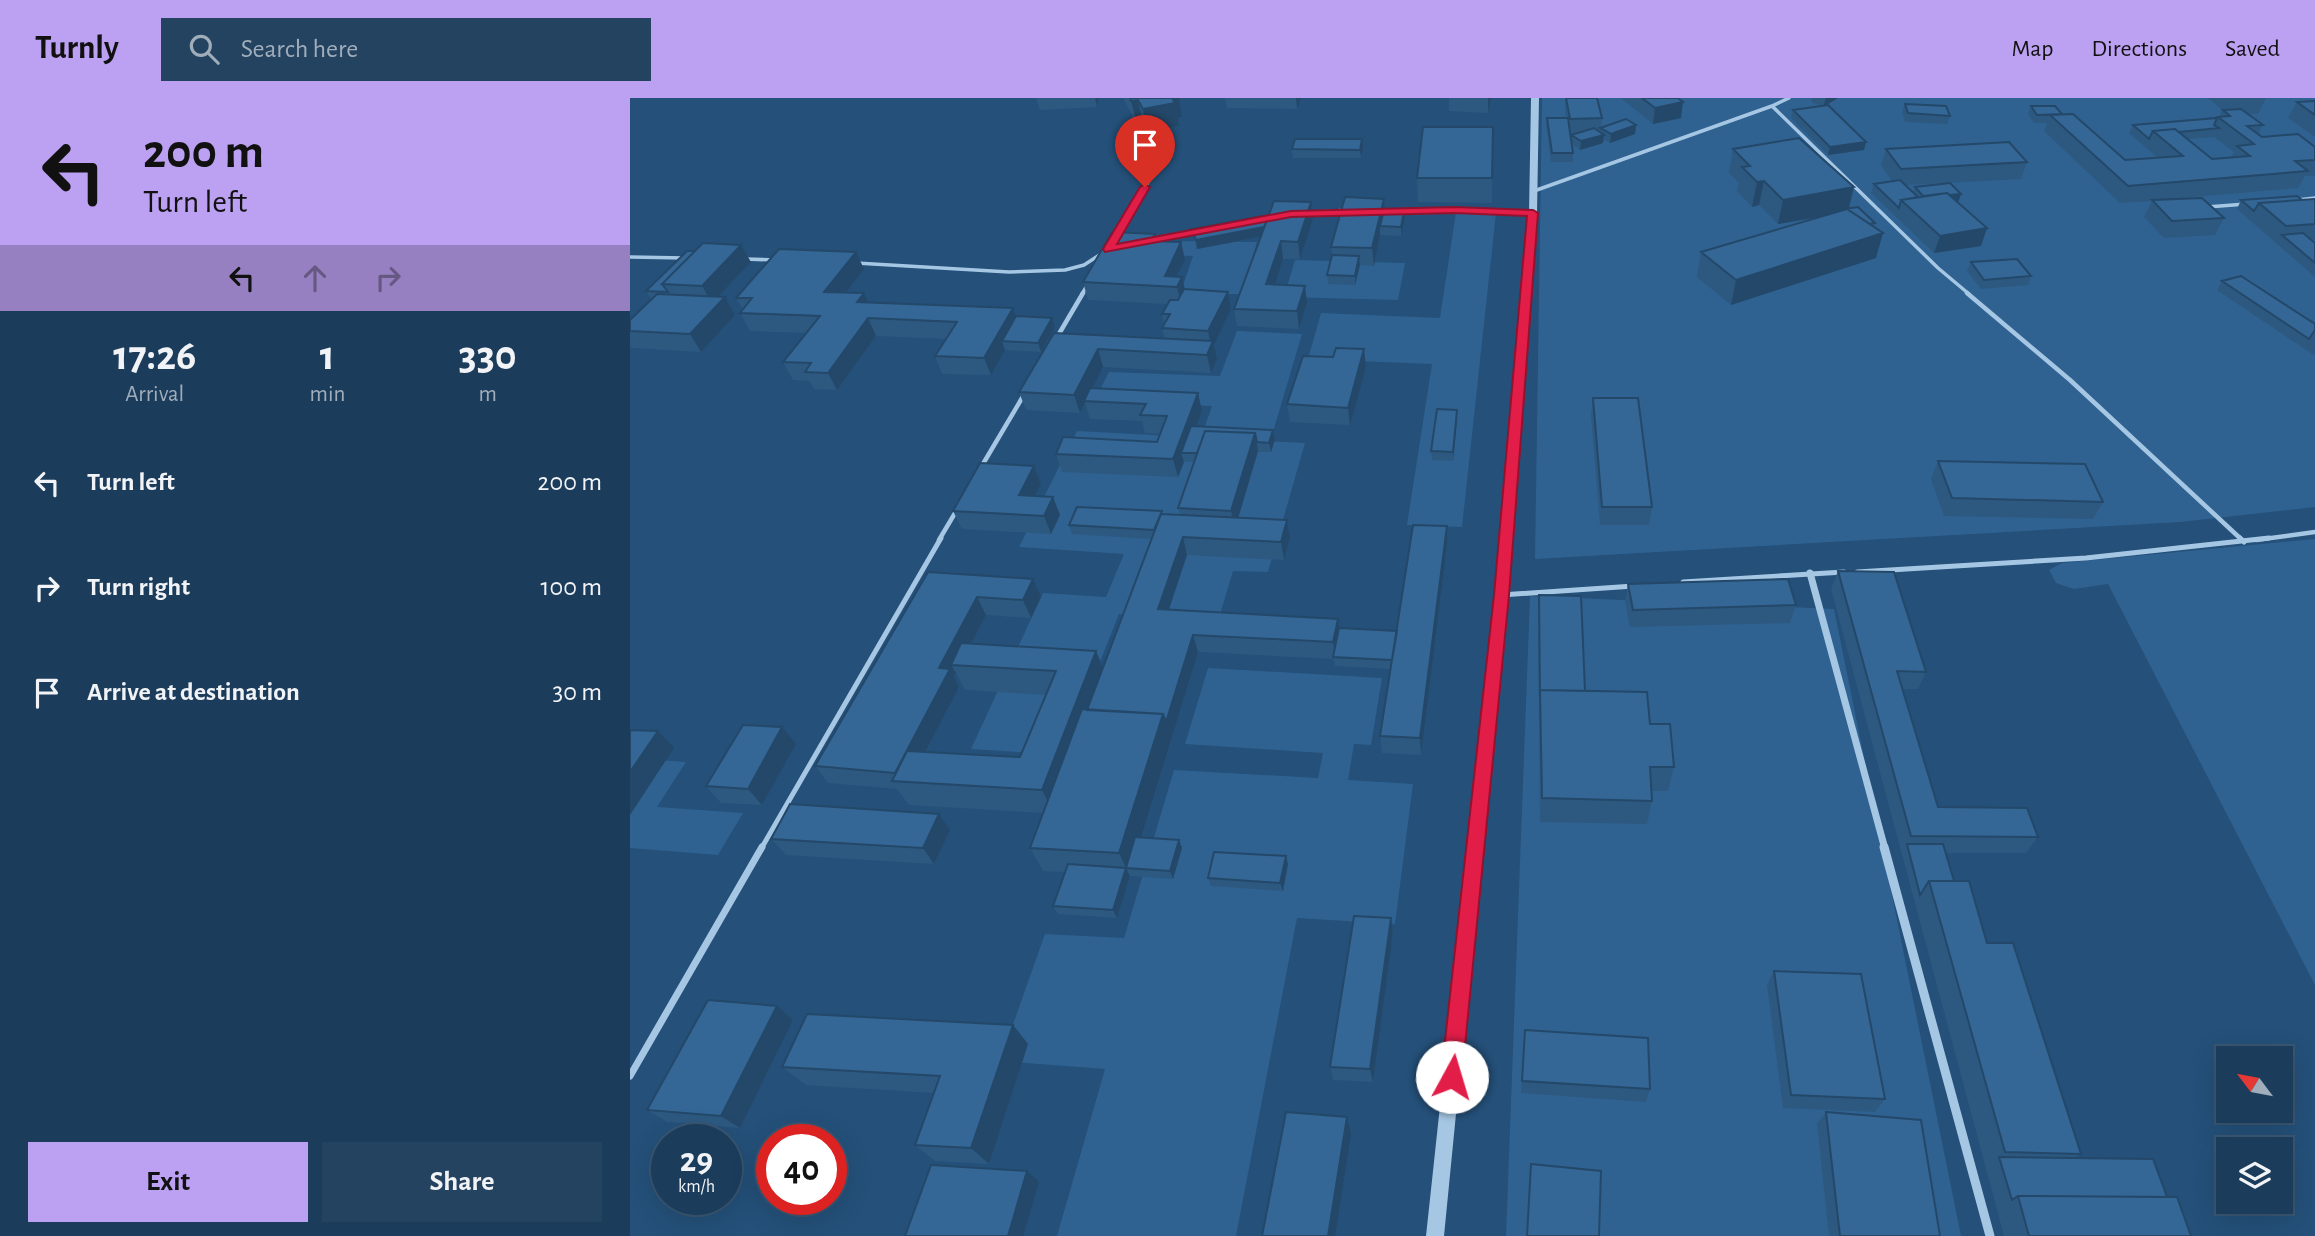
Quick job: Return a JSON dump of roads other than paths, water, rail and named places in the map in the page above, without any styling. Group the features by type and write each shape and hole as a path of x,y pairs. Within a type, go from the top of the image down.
{"street":[{"path":"1435,1236 1502,595 1533,213 1535,98"},
{"path":"1810,573 1990,1236"}],"lane":[{"path":"1534,191 1590,173 1789,98"},
{"path":"1772,106 1938,268 2070,380 2244,542"},
{"path":"1115,238 1170,145"},
{"path":"2289,200 2315,198"},
{"path":"2198,208 2250,204"},
{"path":"1305,213 1358,210"},
{"path":"1386,210 1533,213"},
{"path":"1142,242 1210,228"},
{"path":"844,263 1009,272 1051,271 1084,265 1109,249 1102,261"},
{"path":"630,257 695,258"},
{"path":"733,259 782,261"},
{"path":"1053,344 1095,273"},
{"path":"977,475 1026,392"},
{"path":"630,1076 963,499"},
{"path":"1676,583 1810,573 1989,567 2244,542 2315,532"},
{"path":"1502,595 1636,586"}]}
